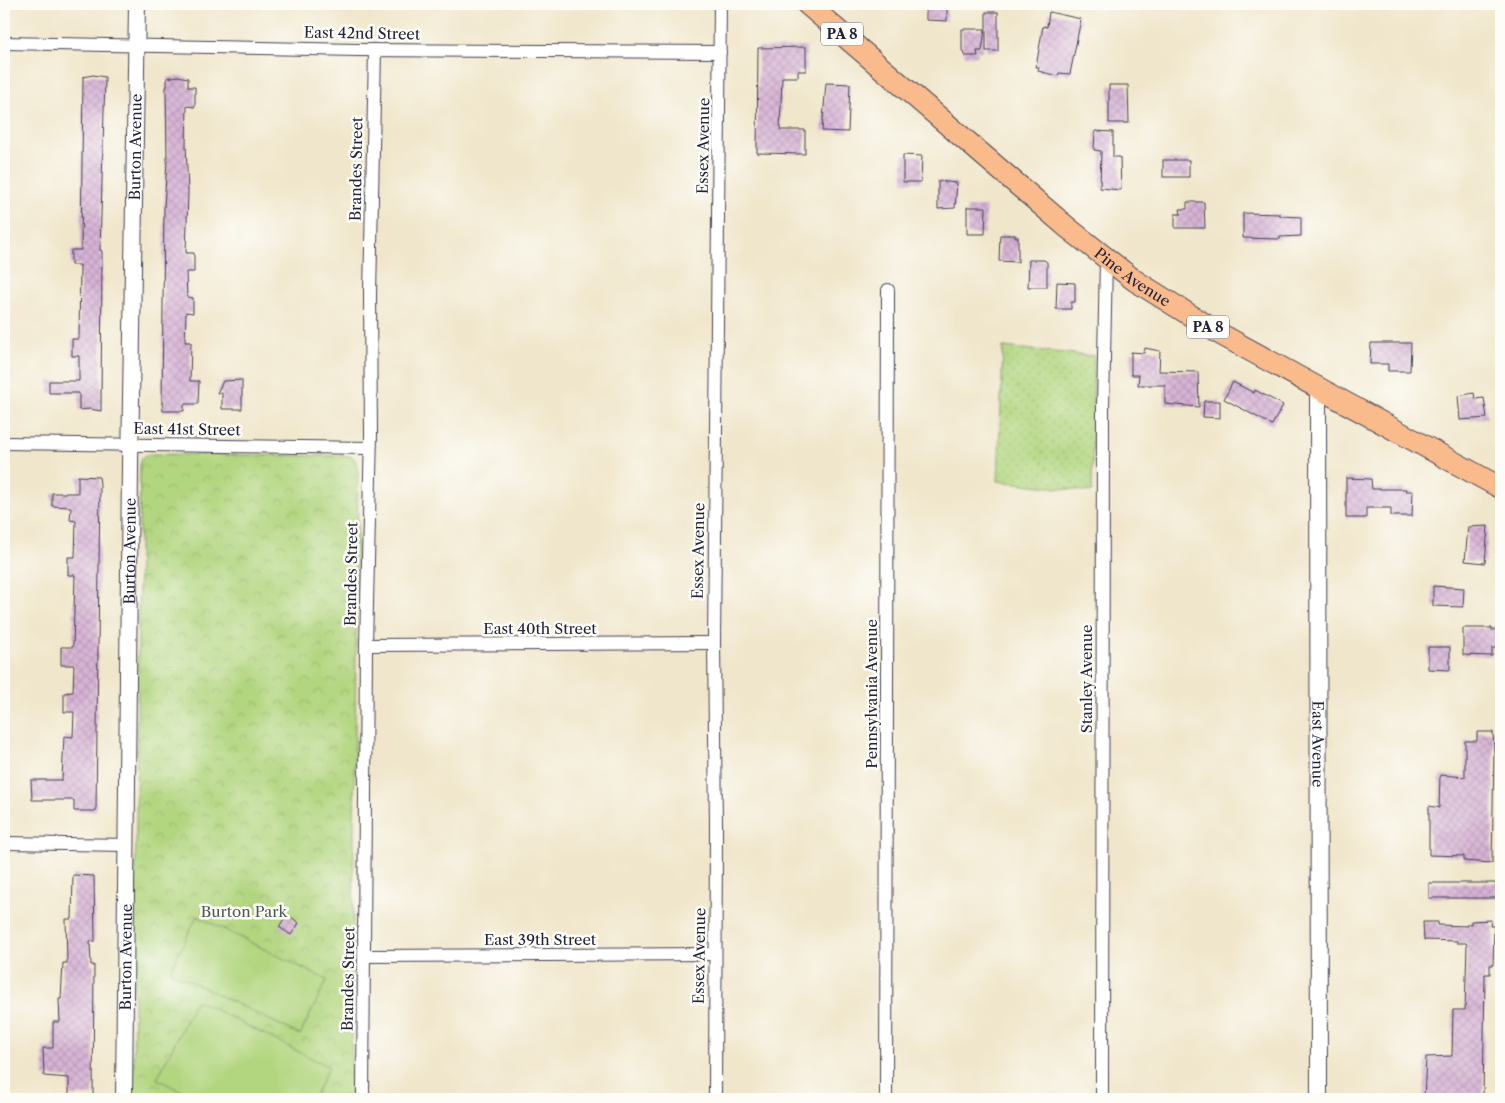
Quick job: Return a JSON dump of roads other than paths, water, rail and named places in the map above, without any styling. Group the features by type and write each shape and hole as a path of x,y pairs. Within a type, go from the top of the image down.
{"main road":[{"name":"Pine Avenue","path":"807,4 1106,259 1134,280 1190,317 1501,488"}],"street":[{"name":"Burton Avenue","path":"124,1099 137,4"},
{"name":"Essex Avenue","path":"715,1099 716,735 714,643 720,4"},
{"name":"East 42nd Street","path":"4,43 374,50 720,52"},
{"name":"Brandes Street","path":"363,1099 366,644 374,50"},
{"name":"Stanley Avenue","path":"1102,1099 1103,428 1106,259"},
{"name":"Pennsylvania Avenue","path":"886,1099 888,290"},
{"name":"East Avenue","path":"1318,388 1319,1099"},
{"name":"East 41st Street","path":"4,443 370,448"},
{"name":"East 40th Street","path":"366,644 714,643"},
{"path":"4,843 126,845"},
{"name":"East 39th Street","path":"365,956 715,954"}],"park label":[{"name":"Burton Park","path":"244,911"}]}
